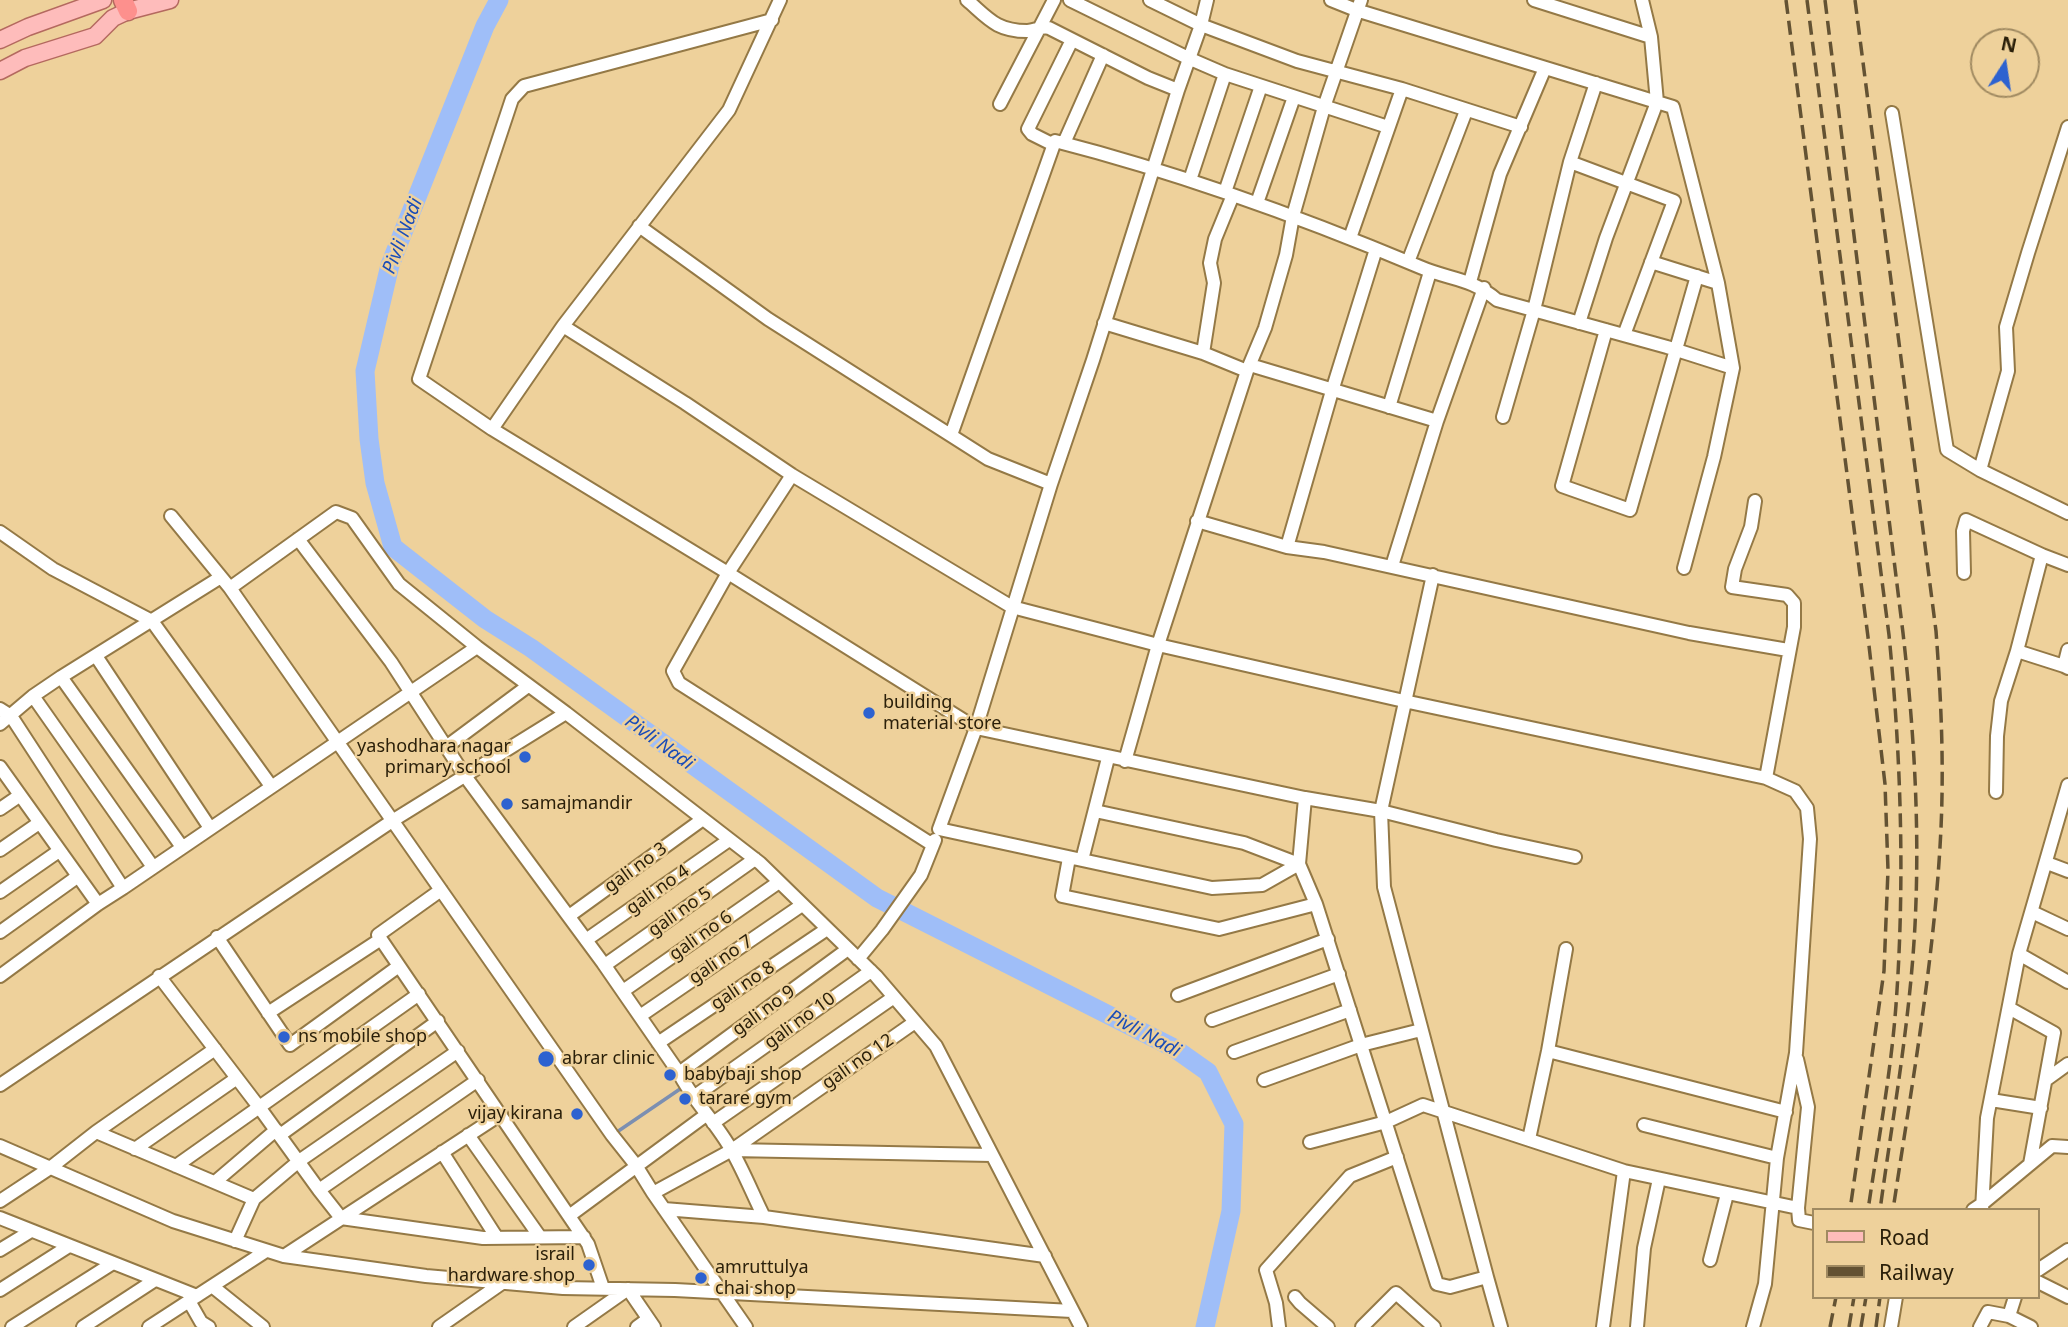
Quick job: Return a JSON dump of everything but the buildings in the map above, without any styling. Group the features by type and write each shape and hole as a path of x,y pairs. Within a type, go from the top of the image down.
{"main road":[{"path":"0,34 80,0"},
{"path":"0,40 103,0"},
{"path":"0,62 122,10 170,0"},
{"path":"0,71 25,58 95,36 122,10"}],"street":[{"path":"492,429 563,326 729,110 780,0"},
{"path":"1000,104 1054,0"},
{"path":"1070,0 1225,74 1388,127"},
{"path":"1150,0 1201,25 1297,61 1402,89 1521,127"},
{"name":"gali no 9","path":"679,1073 853,954 882,930 921,875 976,728 1051,484 1207,0"},
{"path":"1331,0 1358,5 1545,68 1673,107 1718,282 1733,368 1714,457 1684,568"},
{"path":"1534,0 1651,37"},
{"path":"1579,323 1606,238 1657,102 1651,37 1642,0"},
{"path":"969,1 997,26 1029,31 1042,27 1178,90"},
{"path":"1125,761 1197,521 1265,328 1324,107 1358,5"},
{"path":"772,20 524,86 512,99 419,379 492,429 976,728 1108,758 1381,811 1575,857"},
{"path":"1072,40 1028,129 1032,134 1059,144 1153,167 1229,193 1350,238 1430,272 1470,282 1484,288 1497,300 1733,368"},
{"path":"951,435 1059,144 1102,55"},
{"path":"1470,282 1500,174 1545,68"},
{"path":"1190,180 1225,74"},
{"path":"1503,417 1534,310 1570,162 1596,83"},
{"path":"1203,353 1214,283 1210,263 1215,239 1261,86"},
{"path":"1350,238 1402,89"},
{"path":"1257,204 1294,97"},
{"path":"1408,262 1466,111"},
{"path":"1892,113 1947,450 1980,470 2068,513"},
{"path":"1980,470 2008,371 2006,327 2068,127"},
{"path":"1570,162 1674,201 1624,335"},
{"path":"639,226 768,319 988,459 1051,484"},
{"path":"1287,547 1376,249"},
{"path":"1651,262 1718,282"},
{"path":"1388,407 1430,272"},
{"path":"1606,330 1562,486 1630,510 1697,276"},
{"path":"1392,566 1437,421 1484,288"},
{"path":"1104,323 1249,368 1437,421"},
{"path":"563,326 792,475 1013,607 1158,645 1404,701 1766,778 1795,791 1807,808 1811,839 1796,1053 1777,1158 1766,1284 1752,1326"},
{"path":"792,475 728,573 673,671 679,683 933,845"},
{"path":"1755,501 1751,527 1735,569 1732,587 1787,595 1794,603 1794,627 1766,778"},
{"path":"229,588 336,512 352,519 399,584 477,647 755,859 871,971 936,1046 1081,1327"},
{"path":"171,516 229,588 636,1166 746,1327"},
{"path":"1964,573 1963,531 1966,520 2068,565"},
{"path":"1197,521 1287,547 1392,566 1689,633 1788,650"},
{"path":"0,532 53,569 152,621 271,786"},
{"path":"298,539 391,662 465,776 623,991 685,1086 695,1096 732,1150 764,1217"},
{"path":"1996,792 2001,701 2042,555"},
{"path":"1433,575 1381,811 1384,887 1501,1327"},
{"path":"0,724 6,712 221,577"},
{"path":"0,976 97,904 477,647"},
{"path":"2017,651 2066,667 2068,650"},
{"path":"96,656 210,828"},
{"path":"61,677 182,847"},
{"path":"446,747 528,686"},
{"path":"33,696 153,867"},
{"path":"6,712 123,888"},
{"path":"0,1084 392,821 566,713"},
{"path":"1108,758 1095,811 1062,896 1219,929 1316,904"},
{"path":"0,767 97,904"},
{"path":"1979,1208 1987,1118 2019,954 2068,785"},
{"path":"0,809 19,796"},
{"path":"1305,798 1298,864 1328,939 1437,1284 1450,1287 1487,1277"},
{"path":"1095,811 1244,843 1298,864"},
{"name":"gali no 3","path":"569,916 703,819"},
{"path":"0,850 39,824"},
{"path":"939,829 1212,888 1262,885 1298,864"},
{"name":"gali no 4","path":"586,940 729,840"},
{"path":"0,892 59,851"},
{"name":"gali no 5","path":"605,965 755,859"},
{"path":"2047,863 2068,871"},
{"path":"0,932 77,877"},
{"name":"gali no 6","path":"623,991 779,882"},
{"path":"440,890 378,935 588,1244 603,1288"},
{"name":"gali no 7","path":"640,1016 802,905"},
{"path":"2032,912 2068,929"},
{"name":"gali no 8","path":"658,1043 827,929"},
{"path":"217,937 290,1045 400,966"},
{"path":"268,1013 381,939"},
{"path":"1178,995 1328,939"},
{"path":"1529,1139 1566,949"},
{"path":"2019,954 2068,982"},
{"name":"gali no 10","path":"695,1096 871,971"},
{"path":"1212,1020 1339,974"},
{"path":"159,976 341,1218 483,1238 583,1237"},
{"path":"176,1166 419,994"},
{"path":"569,1216 636,1166 894,997"},
{"path":"2009,1008 2054,1033 2030,1164"},
{"path":"1234,1052 1350,1010"},
{"path":"215,1182 278,1132 438,1021"},
{"name":"gali no 12","path":"653,1193 732,1150 915,1022"},
{"path":"1264,1080 1361,1045 1421,1030"},
{"path":"0,1201 215,1049"},
{"path":"235,1241 254,1199 299,1161 458,1051"},
{"path":"1548,1051 1786,1112"},
{"path":"1796,1053 1808,1107 1799,1220 1812,1223"},
{"path":"2047,1079 2068,1064"},
{"path":"135,1149 237,1078"},
{"path":"319,1190 478,1080"},
{"path":"1991,1100 2041,1108"},
{"path":"1310,1142 1386,1122 1423,1105 1624,1171 1798,1208"},
{"path":"284,1256 501,1114"},
{"path":"1644,1125 1777,1158"},
{"path":"96,1132 254,1199"},
{"path":"468,1135 540,1237"},
{"path":"0,1146 173,1221 284,1256 426,1276 502,1283 1072,1311"},
{"path":"1979,1208 2052,1146 2068,1147"},
{"path":"732,1150 992,1155"},
{"path":"442,1152 497,1238"},
{"path":"1279,1327 1276,1303 1266,1270 1350,1176 1397,1157"},
{"path":"1603,1327 1624,1171"},
{"path":"1637,1327 1644,1248 1659,1178"},
{"path":"1710,1260 1727,1194"},
{"path":"664,1209 764,1217 1045,1256"},
{"path":"0,1219 155,1280 193,1298 201,1322 209,1327"},
{"path":"0,1250 31,1231"},
{"path":"0,1290 69,1246"},
{"path":"2040,1269 2068,1250"},
{"path":"149,1327 266,1251"},
{"path":"12,1327 113,1263"},
{"path":"83,1327 155,1280"},
{"path":"439,1327 502,1283"},
{"path":"2040,1283 2068,1297"},
{"path":"212,1286 263,1327"},
{"path":"628,1289 651,1323 636,1327"},
{"path":"574,1327 628,1289"},
{"path":"1362,1327 1396,1293 1434,1327"},
{"path":"1295,1297 1328,1327"},
{"path":"1891,1327 1896,1299"},
{"path":"2009,1317 2014,1299"},
{"path":"1980,1327 1988,1312 2009,1317 2031,1327"}],"waterway":[{"name":"Pivli Nadi","path":"499,0 485,26 390,265 365,371 375,483 393,547 485,619 531,648 877,898 1174,1048 1208,1072 1234,1124 1231,1211 1205,1327"},
{"path":"614,1134 683,1087"}],"railway":[{"path":"1786,0 1885,784 1888,870 1884,971 1850,1208"},
{"path":"1807,0 1889,635 1899,773 1901,866 1896,1005 1888,1082 1868,1208"},
{"path":"1825,0 1903,633 1915,779 1917,852 1913,961 1880,1208"},
{"path":"1855,0 1936,631 1942,730 1941,828 1934,924 1893,1208"},
{"path":"1830,1327 1836,1299"},
{"path":"1849,1327 1854,1299"},
{"path":"1861,1327 1866,1299"},
{"path":"1876,1327 1880,1299"}],"place":[{"name":"building material store","path":"869,713"},
{"name":"yashodhara nagar primary school","path":"525,757"},
{"name":"samajmandir","path":"507,804"},
{"name":"ns mobile shop","path":"284,1037"},
{"name":"abrar clinic","path":"546,1059"},
{"name":"babybaji shop","path":"670,1075"},
{"name":"tarare gym","path":"685,1099"},
{"name":"vijay kirana","path":"577,1114"},
{"name":"israil hardware shop","path":"589,1265"},
{"name":"amruttulya chai shop","path":"701,1278"}]}
